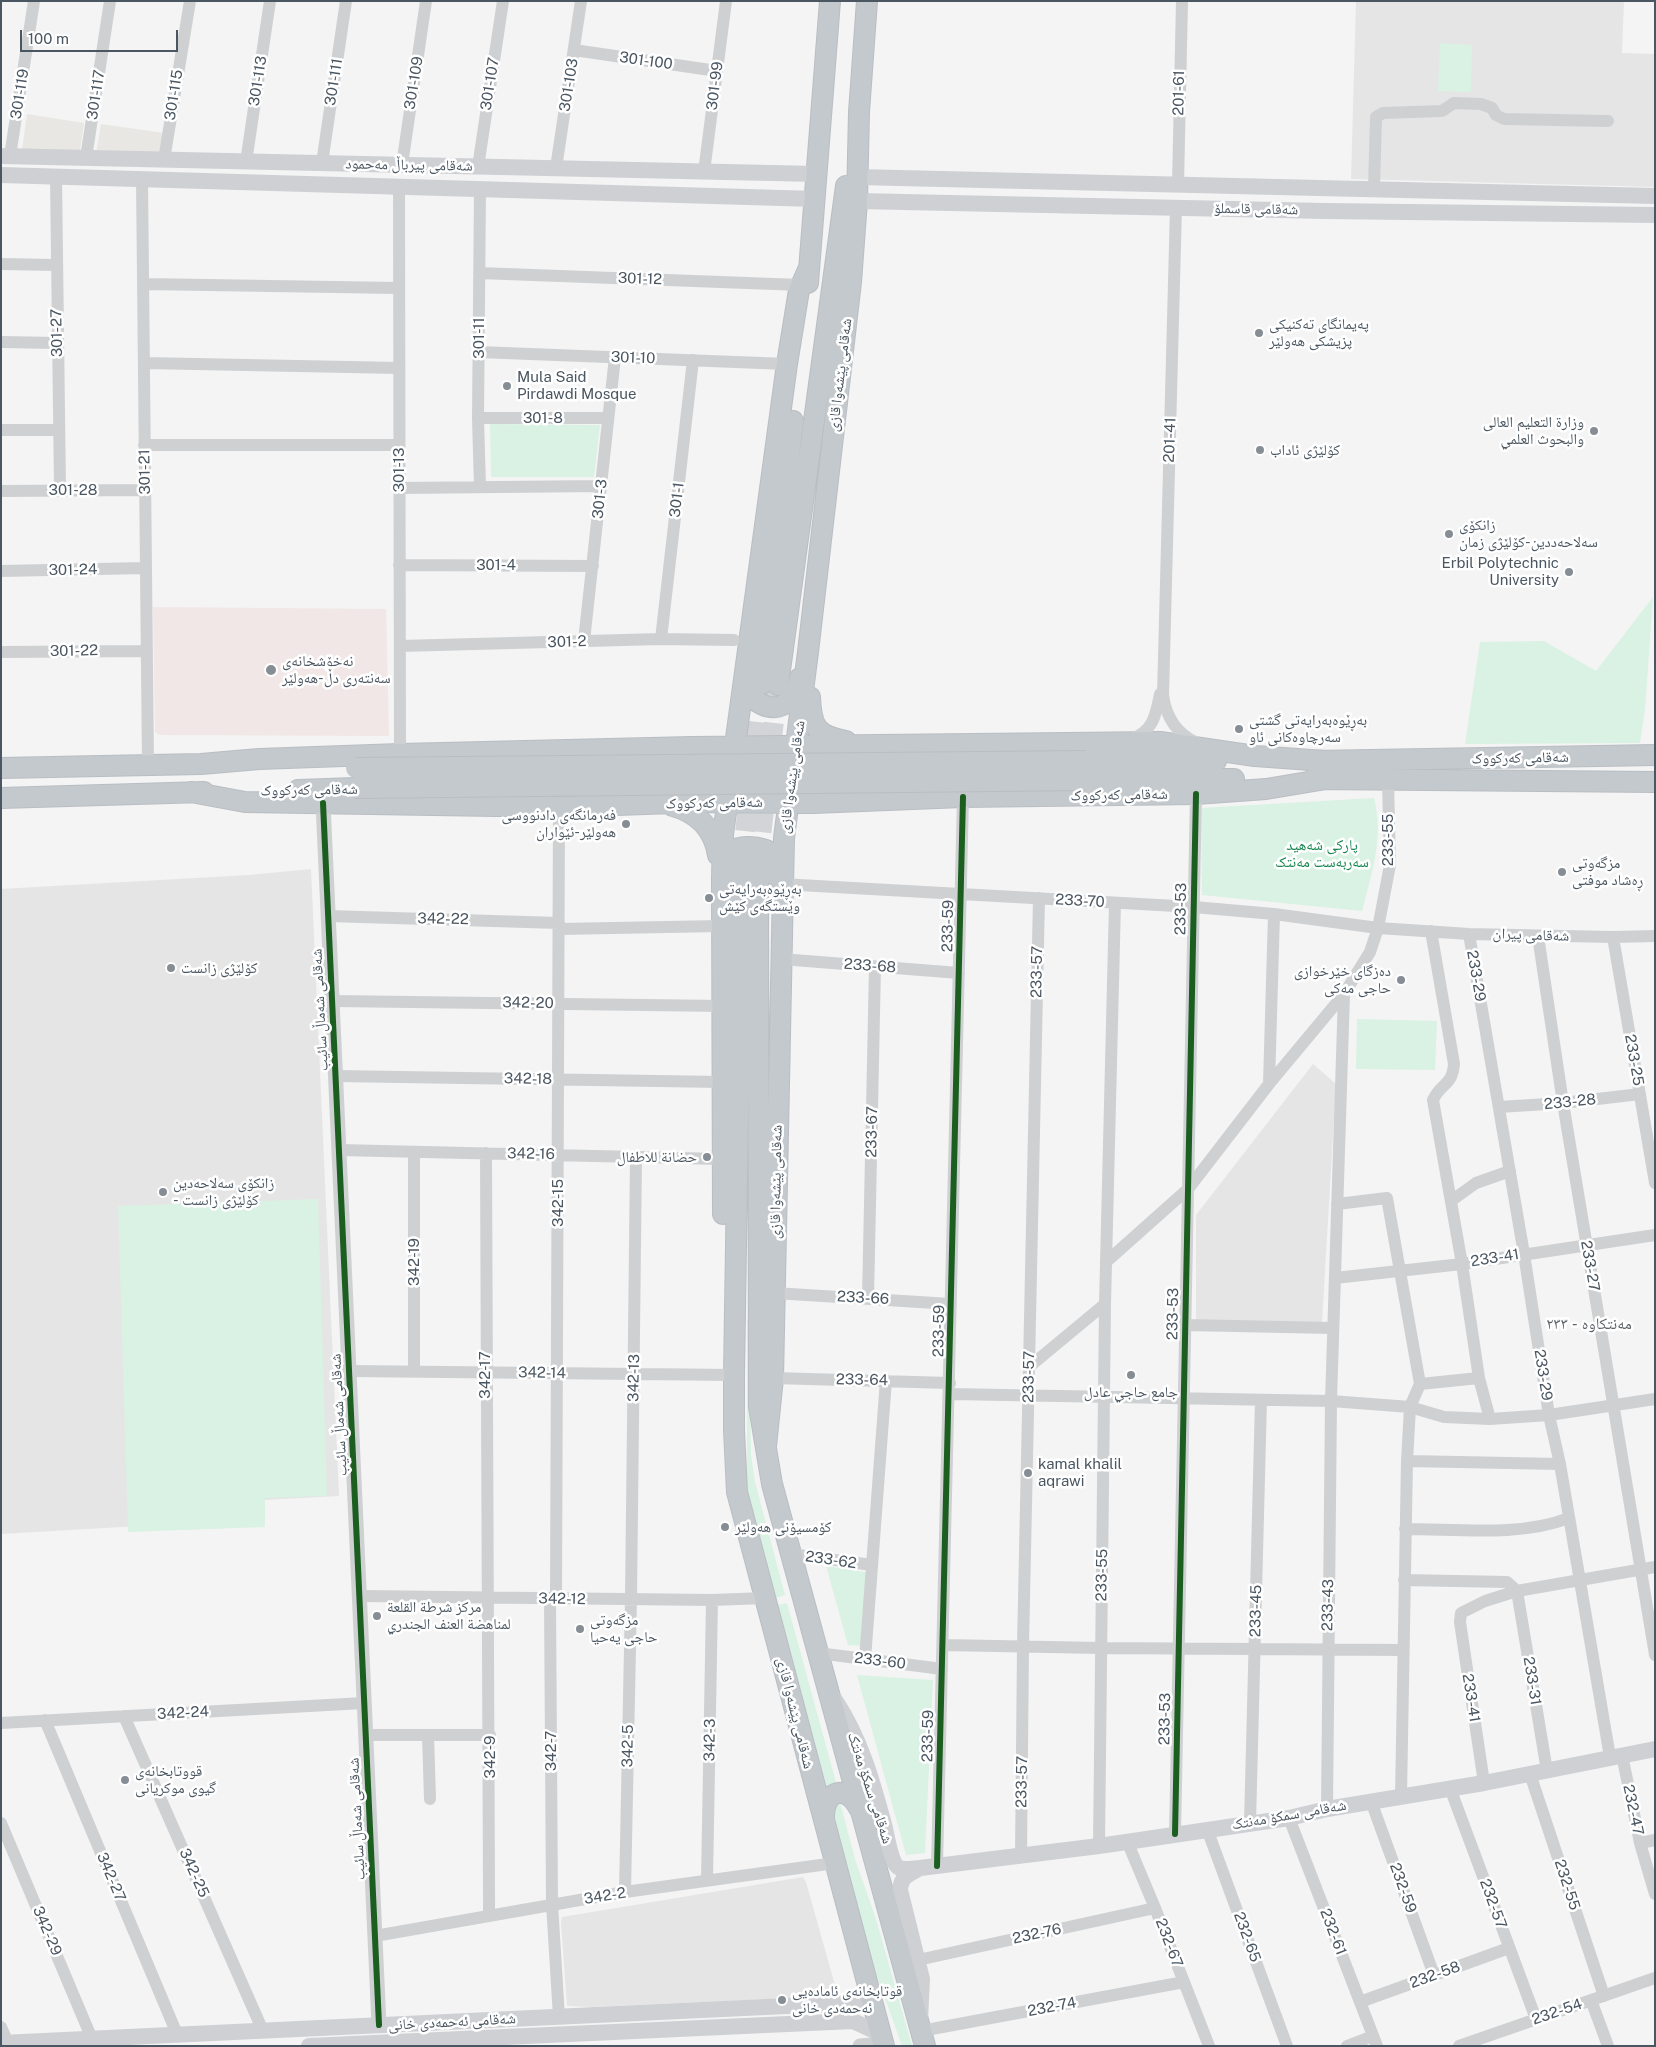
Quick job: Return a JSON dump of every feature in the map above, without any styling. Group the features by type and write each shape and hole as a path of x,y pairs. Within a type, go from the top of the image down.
{"highway":[{"name":"شەقامی پێشەوا قازی","path":"761,682 742,640 787,364 805,277 815,199 830,1"},
{"name":"شەقامی پێشەوا قازی","path":"785,800 790,752 800,718 851,282 857,201 859,112 867,1"},
{"name":"شەقامی پێشەوا قازی","path":"734,1375 725,1320 721,1082 723,842 733,798 738,750 739,714 761,682 828,308 859,112"},
{"name":"شەقامی پێشەوا قازی","path":"761,682 806,318 805,277"},
{"path":"742,640 748,689 756,701 770,707 786,704 794,696 808,652"},
{"path":"808,652 810,715 814,724 820,732 829,738 866,744"},
{"path":"692,747 715,736 727,725 733,714 761,682"},
{"name":"شەقامی کەرکووک","path":"790,752 832,746 866,744 900,746 1160,742 1388,781 1655,782"},
{"path":"876,800 862,797 852,786 849,777 852,762 858,754 866,749 900,746"},
{"name":"شەقامی کەرکووک","path":"201,764 259,759 400,754 692,747 738,750"},
{"path":"635,748 649,749 662,753 674,765 676,776 674,787 667,796 651,804 639,805"},
{"path":"738,750 790,752"},
{"path":"738,750 750,765 762,774 785,800 813,803"},
{"path":"733,798 790,752"},
{"name":"شەقامی کەرکووک","path":"1,768 201,764 356,768 1326,770 1655,755"},
{"name":"شەقامی کەرکووک","path":"1,798 1086,770"},
{"name":"شەقامی کەرکووک","path":"813,803 963,797 1196,794 1266,789 1326,770"},
{"name":"شەقامی کەرکووک","path":"191,792 245,802 559,807 703,802 733,798 785,800"},
{"path":"784,838 782,818 785,800"},
{"path":"784,838 789,819 796,810 813,803"},
{"path":"664,804 693,814 710,830 715,840 722,888"},
{"name":"شەقامی پێشەوا قازی","path":"766,1446 773,1378 781,884 784,838"},
{"path":"722,888 727,858 730,852 742,848 761,848 770,852 774,860 781,954"},
{"name":"شەقامی پێشەوا قازی","path":"883,2041 737,1492 734,1375 750,861 759,1407 772,1484 922,2035"},
{"path":"824,1820 825,1802 834,1795 845,1794 850,1796 859,1808"}],"main road":[{"name":"شەقامی پیرباڵ مەحمود","path":"6,156 817,174"},
{"path":"761,197 762,173"},
{"name":"شەقامی پیرباڵ مەحمود","path":"1,175 815,199"},
{"name":"شەقامی قاسملۆ","path":"857,177 1655,196"},
{"path":"960,180 956,191 960,203"},
{"path":"1324,211 1327,200 1326,188"},
{"name":"شەقامی قاسملۆ","path":"857,201 1324,211 1655,215"},
{"name":"شەقامی سمکۆ مەنتک","path":"828,1690 845,1716 861,1748 894,1864 900,1869 1099,1846 1289,1818 1327,1809 1484,1783 1655,1749"},
{"path":"920,1868 905,1876 901,1882 900,1890 918,1960 923,1988 922,2035"},
{"name":"شەقامی ئەحمەدی خانی","path":"4,2043 872,2002"},
{"name":"شەقامی ئەحمەدی خانی","path":"309,2046 588,2040 853,2021 883,2041"}],"street":[{"name":"301-119","path":"6,156 34,1"},
{"name":"301-117","path":"86,158 110,1"},
{"name":"301-115","path":"164,160 190,1"},
{"name":"301-113","path":"246,162 270,1"},
{"name":"301-111","path":"322,163 346,1"},
{"name":"301-109","path":"402,165 426,1"},
{"name":"301-107","path":"478,167 503,1"},
{"name":"301-103","path":"556,168 581,1"},
{"name":"301-99","path":"704,172 726,1"},
{"name":"201-61","path":"1178,185 1182,1"},
{"name":"301-100","path":"574,50 717,71"},
{"path":"1374,189 1376,117 1383,113 1442,111 1454,103 1481,104 1492,108 1496,115 1504,119 1608,122"},
{"name":"301-27","path":"56,176 60,490"},
{"name":"301-21","path":"142,179 148,765"},
{"name":"301-13","path":"399,186 400,754"},
{"name":"301-11","path":"480,189 478,352 480,487"},
{"name":"201-41","path":"1176,207 1163,672 1166,709 1176,727 1194,741 1223,752"},
{"path":"1,264 56,264"},
{"name":"301-12","path":"479,273 805,277"},
{"path":"143,284 398,288"},
{"path":"1,342 57,343"},
{"name":"301-10","path":"478,352 787,364"},
{"name":"301-3","path":"584,641 615,357"},
{"name":"301-1","path":"661,639 693,360"},
{"path":"144,363 399,368"},
{"name":"301-8","path":"478,418 607,418"},
{"path":"1,430 59,430"},
{"path":"144,445 399,445"},
{"path":"399,488 601,486"},
{"name":"301-28","path":"1,491 145,490"},
{"name":"301-4","path":"399,565 593,566"},
{"name":"301-24","path":"1,571 146,568"},
{"name":"301-2","path":"400,646 661,639 742,640"},
{"name":"301-22","path":"1,652 147,651"},
{"name":"201-41","path":"1114,743 1138,736 1150,727 1156,710 1163,672"},
{"name":"233-55","path":"1106,1262 1188,1189 1269,1084 1344,994 1370,952 1378,928 1390,865 1388,781"},
{"name":"233-53","path":"1175,1834 1196,794"},
{"name":"233-59","path":"937,1866 963,797"},
{"name":"شەقامی شەماڵ سائیب","path":"323,803 379,2025"},
{"name":"342-15","path":"553,1598 557,1373 559,807"},
{"name":"233-70","path":"781,884 1194,907 1274,914 1378,928"},
{"name":"233-57","path":"1021,1856 1023,1646 1039,898"},
{"name":"233-55","path":"1099,1846 1105,1304 1115,903"},
{"path":"1269,1084 1274,914"},
{"name":"342-22","path":"328,916 559,926 721,926"},
{"name":"شەقامی پیران","path":"1378,928 1538,936 1613,938 1655,936"},
{"path":"1430,931 1454,1064 1450,1080 1436,1092 1433,1100 1462,1264 1479,1378 1490,1419"},
{"name":"233-29","path":"1469,934 1524,1254 1549,1415 1560,1464 1580,1581 1616,1756"},
{"name":"233-27","path":"1538,936 1563,1104 1655,1655"},
{"name":"233-25","path":"1613,938 1655,1183"},
{"name":"233-68","path":"781,954 875,966 959,973"},
{"name":"233-67","path":"868,1298 875,966"},
{"name":"233-43","path":"1327,1809 1327,1649 1331,1401 1344,994"},
{"name":"342-20","path":"332,1001 723,1006"},
{"name":"342-18","path":"336,1076 721,1082"},
{"name":"233-28","path":"1499,1107 1563,1104 1640,1094"},
{"name":"342-16","path":"339,1150 722,1159"},
{"name":"342-19","path":"414,1152 414,1371"},
{"name":"342-17","path":"486,1153 487,1598"},
{"name":"342-13","path":"631,1599 636,1157"},
{"path":"1451,1202 1476,1183 1510,1171"},
{"path":"1338,1204 1387,1198 1420,1384 1410,1406 1407,1461 1402,1650 1401,1796"},
{"name":"233-41","path":"1335,1278 1462,1264 1655,1234"},
{"name":"233-66","path":"774,1293 951,1304"},
{"path":"1029,1367 1105,1304"},
{"path":"1185,1325 1333,1328"},
{"name":"342-14","path":"349,1371 734,1375"},
{"name":"233-64","path":"773,1378 886,1380 1029,1395 1104,1398 1331,1401 1410,1406 1444,1416 1490,1419 1549,1415 1655,1399"},
{"path":"1420,1384 1479,1378"},
{"path":"865,1659 886,1380"},
{"name":"233-45","path":"1250,1823 1261,1400"},
{"path":"1407,1461 1560,1464"},
{"path":"1405,1529 1522,1530 1546,1526 1569,1518"},
{"name":"233-62","path":"791,1554 872,1565"},
{"path":"1404,1580 1507,1582 1517,1591 1655,1567"},
{"name":"233-41","path":"1484,1783 1460,1622 1461,1613 1485,1601 1517,1591"},
{"name":"233-31","path":"1517,1591 1547,1771"},
{"name":"342-12","path":"360,1596 712,1600 765,1598"},
{"name":"342-9","path":"487,1598 490,1735 490,1916"},
{"name":"342-7","path":"553,1598 552,1904 559,2017"},
{"name":"342-5","path":"625,1892 631,1599"},
{"name":"342-3","path":"708,1880 712,1600"},
{"path":"943,1645 1402,1650"},
{"name":"233-60","path":"818,1653 942,1668"},
{"name":"342-24","path":"1,1723 364,1703"},
{"name":"342-25","path":"124,1716 263,2031"},
{"name":"342-27","path":"45,1720 177,2034"},
{"path":"366,1735 490,1735"},
{"path":"428,1735 430,1799"},
{"name":"232-47","path":"1616,1756 1655,1894"},
{"name":"232-55","path":"1530,1774 1597,1998 1608,2046"},
{"name":"232-57","path":"1450,1788 1536,2020"},
{"name":"232-59","path":"1371,1801 1434,1975"},
{"name":"232-61","path":"1289,1818 1375,2041"},
{"name":"342-29","path":"1,1823 92,2039"},
{"name":"232-65","path":"1207,1829 1287,2046"},
{"path":"1640,1843 1655,1840"},
{"name":"232-67","path":"1127,1841 1156,1908 1209,2046"},
{"name":"342-2","path":"375,1936 625,1892 835,1863"},
{"name":"232-76","path":"918,1960 1156,1908"},
{"name":"232-58","path":"1360,2002 1509,1948"},
{"name":"232-54","path":"1459,2046 1655,1978"},
{"name":"232-74","path":"922,2035 1184,1982"},
{"path":"1,2027 4,2043"},
{"path":"860,2046 883,2041"},
{"path":"1346,2046 1375,2041"}],"shaded area":[{"path":"1356,1 1624,1 1622,53 1655,54 1655,187 1351,179"},
{"path":"27,114 84,123 80,151 22,150"},
{"path":"101,124 164,133 160,159 96,154"},
{"name":"نەخۆشخانەی سەنتەری دڵ-هەولێر","path":"153,607 386,609 389,736 159,735 155,732"},
{"name":"زانکۆی سەلاحەدین - کۆلێژی زانست","path":"311,869 339,1496 265,1500 262,1523 122,1527 1,1534 1,889 249,875"},
{"path":"1313,1064 1336,1084 1322,1323 1196,1320 1196,1215"},
{"path":"803,1877 838,1996 592,2007 567,2006 562,1917"}],"green space":[{"path":"1440,43 1472,45 1471,92 1438,91"},
{"path":"490,424 600,425 594,477 491,477"},
{"path":"1653,597 1645,709 1640,743 1465,744 1480,642 1544,641 1596,671"},
{"name":"پارکی شەهید سەربەست مەنتک","path":"1374,798 1378,827 1376,855 1362,911 1202,895 1201,808"},
{"path":"1357,1019 1437,1021 1435,1070 1356,1069"},
{"path":"318,1199 327,1496 265,1498 265,1527 128,1532 118,1206"},
{"path":"747,1320 750,1320 751,1455 755,1482 785,1595 776,1598 747,1483"},
{"path":"826,1566 870,1573 863,1646 848,1645"},
{"path":"787,1603 837,1786 827,1789 778,1605"},
{"path":"857,1675 933,1680 925,1853 906,1855"},
{"path":"837,1803 841,1806 855,1859 876,1919 912,2046 902,2046 873,1965 831,1807"}],"tunnel":[{"path":"758,862 778,685"},
{"path":"742,861 761,686"}],"cycle path":[{"path":"1175,1834 1196,794"},
{"path":"937,1866 963,797"},
{"path":"323,803 379,2025"}],"place":[{"name":"پەیمانگای تەکنیکی پزیشکی هەولێر","path":"1259,333"},
{"name":"Mula Said Pirdawdi Mosque","path":"507,386"},
{"name":"وزارة التعليم العالى والبحوث العلمي","path":"1594,431"},
{"name":"کۆلێژی ئاداب","path":"1260,450"},
{"name":"زانکۆی سەلاحەددین-کۆلێژی زمان","path":"1449,534"},
{"name":"Erbil Polytechnic University","path":"1569,572"},
{"name":"نەخۆشخانەی سەنتەری دڵ-هەولێر","path":"271,670"},
{"name":"بەڕێوەبەرایەتی گشتی سەرچاوەکانی ئاو","path":"1239,729"},
{"name":"فه‌رمانگه‌ی دادنووسی هه‌ولێر-ئێواران","path":"626,824"},
{"name":"مزگەوتی ڕەشاد موفتی","path":"1562,872"},
{"name":"بەڕێوەبەرایەتی وێستگەی کێش","path":"709,898"},
{"name":"کۆلێژی زانست","path":"171,968"},
{"name":"دەزگای خێرخوازی حاجی مەکی","path":"1401,980"},
{"name":"حضانة للاطفال","path":"707,1157"},
{"name":"زانکۆی سەلاحەدین - کۆلێژی زانست","path":"163,1192"},
{"name":"جامع حاجي عادل","path":"1131,1375"},
{"name":"kamal khalil aqrawi","path":"1028,1473"},
{"name":"کۆمسیۆنی هەولێر","path":"725,1527"},
{"name":"مركز شرطة القلعة لمناهضة العنف الجندري","path":"377,1616"},
{"name":"مزگەوتی حاجی یەحیا","path":"580,1629"},
{"name":"قووتابخانەی گيوی موكريانی","path":"125,1780"},
{"name":"قوتابخانەی ئامادەیی ئەحمەدی خانی","path":"782,2000"}],"district":[{"name":"مەنتکاوە - ٢٣٣","path":"1589,1324"}]}
